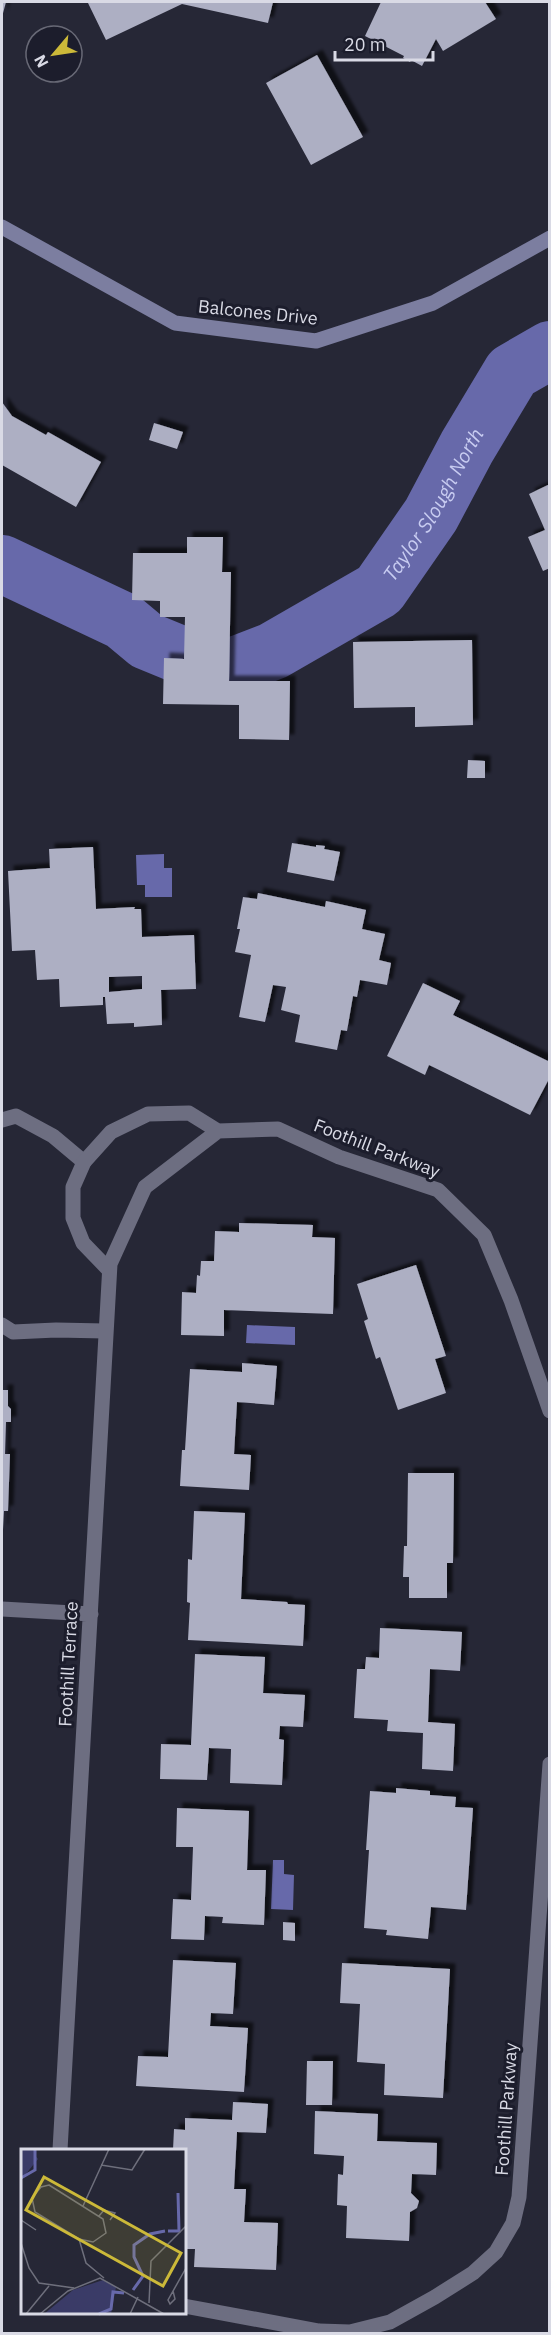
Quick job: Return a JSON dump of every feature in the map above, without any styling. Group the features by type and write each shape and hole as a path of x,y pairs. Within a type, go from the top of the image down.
{"street":[{"name":"Balcones Drive","path":"2,227 175,324 316,341 433,303 549,238"},
{"path":"109,1270 83,1243 73,1218 73,1186 84,1162 111,1132 148,1114 189,1113 218,1131"},
{"path":"2,1120 16,1116 53,1136 84,1162"},
{"name":"Foothill Parkway","path":"218,1131 278,1130 339,1156 438,1190 484,1235 511,1300 549,1412"},
{"name":"Foothill Terrace","path":"60,2149 109,1270 145,1187 218,1131"},
{"path":"2,1325 13,1332 105,1331"},
{"path":"2,1609 90,1614"},
{"name":"Foothill Parkway","path":"186,2306 319,2331 350,2332 390,2322 473,2273 496,2252 513,2223 519,2197 549,1764"}],"water":[{"path":"164,854 164,868 172,868 172,897 145,897 145,885 137,885 136,855"},
{"path":"247,1325 295,1327 295,1345 246,1343"},
{"path":"273,1860 284,1860 284,1874 294,1875 293,1910 271,1909"}],"building":[{"path":"2,2 6,2 2,17"},
{"path":"273,2 268,23 182,4 106,40 88,3"},
{"path":"381,2 485,2 496,19 443,51 436,39 422,66 411,60 410,62 403,58 404,56 365,36"},
{"path":"317,55 363,137 311,165 266,83"},
{"path":"2,402 12,416 46,435 48,432 101,462 76,507 2,465"},
{"path":"154,423 183,432 177,449 149,440"},
{"path":"550,484 550,568 543,571 528,537 545,530 529,494"},
{"path":"187,537 223,537 222,572 231,572 229,681 290,681 289,740 239,739 239,705 163,704 164,658 184,659 185,617 160,617 160,601 132,600 133,553 187,553"},
{"path":"472,640 473,725 415,727 415,707 354,708 353,642"},
{"path":"468,760 485,761 485,778 467,778"},
{"path":"292,843 316,847 316,845 325,846 324,849 340,852 334,881 287,872"},
{"path":"93,847 96,909 135,907 134,909 141,909 142,937 194,935 196,989 161,990 162,1025 134,1027 134,1023 107,1024 105,997 103,997 103,1005 60,1007 59,979 37,980 35,950 12,951 8,871 50,868 49,849","holes":["142,976 142,989 109,992 109,977"]},
{"path":"258,893 325,907 326,901 366,910 362,929 385,934 379,960 391,963 387,985 360,980 357,997 353,996 347,1031 341,1030 337,1050 295,1042 300,1015 281,1010 286,987 273,985 265,1022 239,1017 251,955 235,952 240,929 237,929 243,897 257,899"},
{"path":"423,983 460,1001 453,1015 550,1062 550,1077 530,1115 429,1065 425,1075 387,1056"},
{"path":"239,1223 313,1225 312,1237 335,1238 333,1314 224,1310 224,1336 181,1335 182,1292 196,1293 201,1261 214,1261 215,1231 239,1232"},
{"path":"416,1265 446,1356 435,1359 446,1393 398,1410 380,1357 376,1359 364,1321 368,1319 357,1284"},
{"path":"242,1363 277,1366 274,1405 237,1402 234,1454 251,1455 249,1490 180,1486 182,1450 185,1450 190,1369 242,1372"},
{"path":"2,1390 8,1390 8,1406 11,1409 11,1422 6,1422 5,1454 10,1454 8,1511 4,1511 3,1530 2,1530"},
{"path":"408,1473 454,1473 453,1563 447,1563 447,1598 409,1598 409,1577 403,1577 404,1546 407,1546"},
{"path":"194,1511 245,1513 241,1599 305,1605 303,1646 188,1640 190,1603 187,1602 188,1559 192,1560"},
{"path":"380,1628 462,1632 460,1671 430,1669 428,1722 455,1724 453,1771 422,1769 423,1733 387,1731 388,1720 354,1718 357,1669 365,1669 366,1657 379,1658"},
{"path":"195,1654 265,1657 263,1693 305,1695 303,1727 280,1726 279,1739 284,1740 282,1785 230,1783 231,1749 209,1748 207,1780 160,1779 161,1744 191,1745"},
{"path":"396,1788 430,1791 430,1795 456,1797 455,1807 473,1808 466,1910 431,1907 428,1939 386,1935 387,1930 364,1928 370,1791 396,1793"},
{"path":"177,1808 249,1811 247,1870 266,1870 264,1925 222,1923 223,1917 205,1916 204,1940 171,1939 173,1899 191,1900 193,1847 176,1847"},
{"path":"283,1922 295,1923 295,1941 283,1940"},
{"path":"173,1960 236,1963 233,2014 211,2013 210,2026 248,2028 244,2092 136,2086 138,2056 168,2057"},
{"path":"342,1963 450,1969 443,2098 384,2095 385,2064 357,2062 360,2004 340,2003"},
{"path":"307,2061 333,2061 332,2105 306,2105"},
{"path":"233,2102 268,2104 266,2133 237,2132 234,2189 246,2189 244,2222 278,2223 276,2270 194,2267 195,2249 186,2249 186,2149 173,2149 174,2129 185,2130 185,2118 232,2120"},
{"path":"315,2111 378,2114 377,2141 437,2143 436,2175 412,2174 411,2193 419,2201 417,2208 410,2212 409,2241 346,2238 347,2206 337,2205 338,2174 343,2175 344,2156 314,2154"}],"waterway":[{"name":"Taylor Slough North","path":"2,564 123,621 147,641 203,664 234,666 273,651 379,590 431,515 467,447 512,372 550,350"}]}
